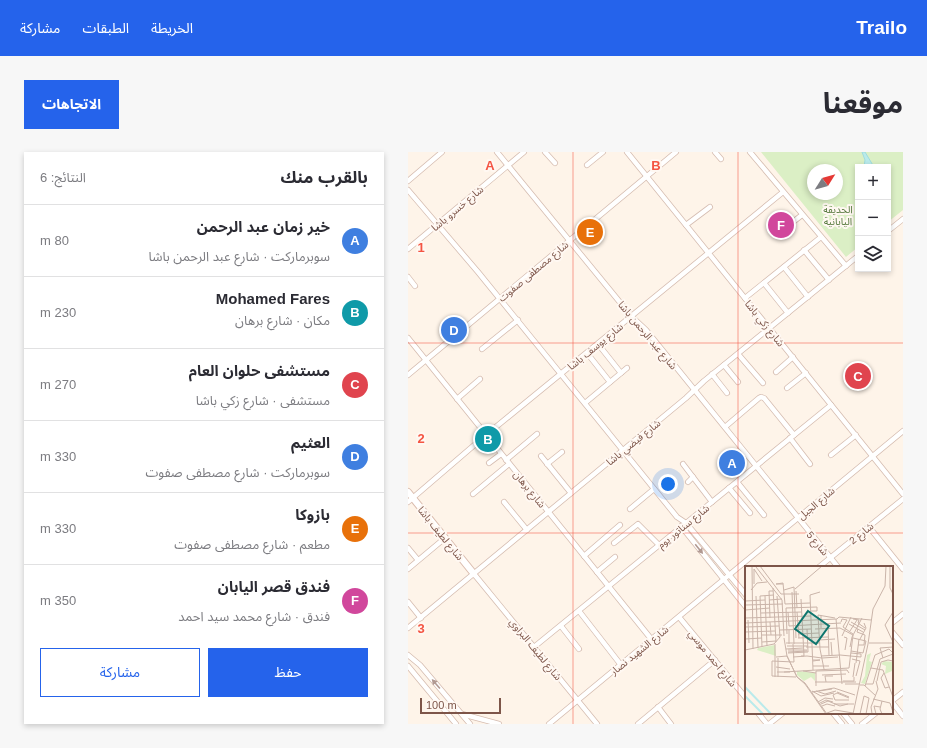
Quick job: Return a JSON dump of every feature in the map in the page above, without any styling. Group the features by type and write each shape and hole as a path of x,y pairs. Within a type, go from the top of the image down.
{"street":[{"path":"408,181 442,152"},
{"name":"شارع عبد الرحمن باشا","path":"498,152 632,317 646,330 798,518"},
{"name":"شارع خسرو باشا","path":"408,249 524,152"},
{"path":"545,152 555,164"},
{"path":"587,165 603,152"},
{"name":"شارع زكي باشا","path":"627,152 903,494"},
{"path":"715,152 721,159"},
{"path":"750,152 846,266"},
{"name":"شارع مصطفى صفوت","path":"408,375 675,153"},
{"path":"408,190 500,298 677,517 686,523 745,594"},
{"name":"شارع يوسف باشا","path":"410,500 561,374 784,192"},
{"path":"686,225 710,207"},
{"path":"776,235 802,215"},
{"path":"891,229 903,219"},
{"path":"745,298 821,237"},
{"path":"804,250 829,280"},
{"name":"شارع فيضي باشا","path":"408,628 623,450 712,374 855,258"},
{"path":"784,267 808,297"},
{"path":"408,277 416,286"},
{"path":"764,283 788,313"},
{"path":"482,349 518,320"},
{"name":"شارع برهان","path":"408,338 652,640"},
{"path":"598,344 621,373"},
{"path":"587,353 610,382"},
{"path":"738,354 763,383"},
{"path":"776,372 793,357"},
{"path":"724,365 738,382"},
{"path":"585,403 627,368"},
{"path":"787,388 806,373"},
{"path":"712,374 727,393"},
{"path":"458,399 480,379"},
{"path":"725,427 758,398 762,397 794,435"},
{"name":"شارع سناتور يوم","path":"534,647 831,405"},
{"name":"شارع الجبل","path":"729,576 903,431"},
{"path":"473,494 537,434"},
{"path":"831,455 856,435"},
{"path":"790,438 810,464"},
{"path":"547,464 562,452"},
{"path":"489,464 501,454"},
{"path":"541,456 571,493"},
{"path":"683,464 712,502"},
{"path":"688,482 693,477"},
{"path":"737,482 764,515"},
{"path":"729,488 750,514"},
{"path":"630,509 654,489"},
{"name":"شارع لطيف باشا","path":"408,492 410,500 445,538 474,574"},
{"name":"شارع 2","path":"820,566 903,499"},
{"path":"504,502 527,530"},
{"path":"677,517 681,527 745,606"},
{"name":"شارع 5","path":"798,518 837,566"},
{"path":"614,544 638,524 659,546"},
{"path":"584,556 620,525"},
{"path":"869,527 903,569"},
{"path":"408,569 445,538"},
{"path":"408,548 418,560"},
{"path":"597,572 615,557"},
{"name":"شارع لطيف البراوي","path":"474,574 597,724"},
{"name":"شارع الشهيد نصار","path":"549,724 729,576"},
{"path":"408,602 421,618"},
{"path":"578,611 621,665"},
{"path":"893,622 903,614"},
{"name":"شارع احمد موسي","path":"679,617 745,697"},
{"path":"561,626 579,649"},
{"path":"893,633 903,645"},
{"path":"408,655 416,661 470,724"},
{"path":"638,724 715,660"},
{"path":"408,666 456,724"},
{"path":"893,700 903,692"},
{"path":"893,702 903,716"},
{"path":"658,707 671,724"},
{"path":"462,714 499,724"},
{"path":"759,714 768,724 782,714"},
{"path":"834,714 842,724"},
{"path":"844,714 852,724"},
{"path":"862,724 875,714"}],"green space":[{"name":"الحديقة اليابانية","path":"761,152 903,152 903,210 891,220 891,164 855,164 855,250 846,257"}],"water":[{"path":"862,152 865,152 872,164 864,164 865,160"}],"place":[{"name":"فندق قصر اليابان","path":"781,225"},
{"name":"بازوكا","path":"590,232"},
{"name":"العثيم","path":"454,330"},
{"name":"مستشفى حلوان العام","path":"858,376"},
{"name":"Mohamed Fares","path":"488,439"},
{"name":"خير زمان عبد الرحمن","path":"732,463"}]}
